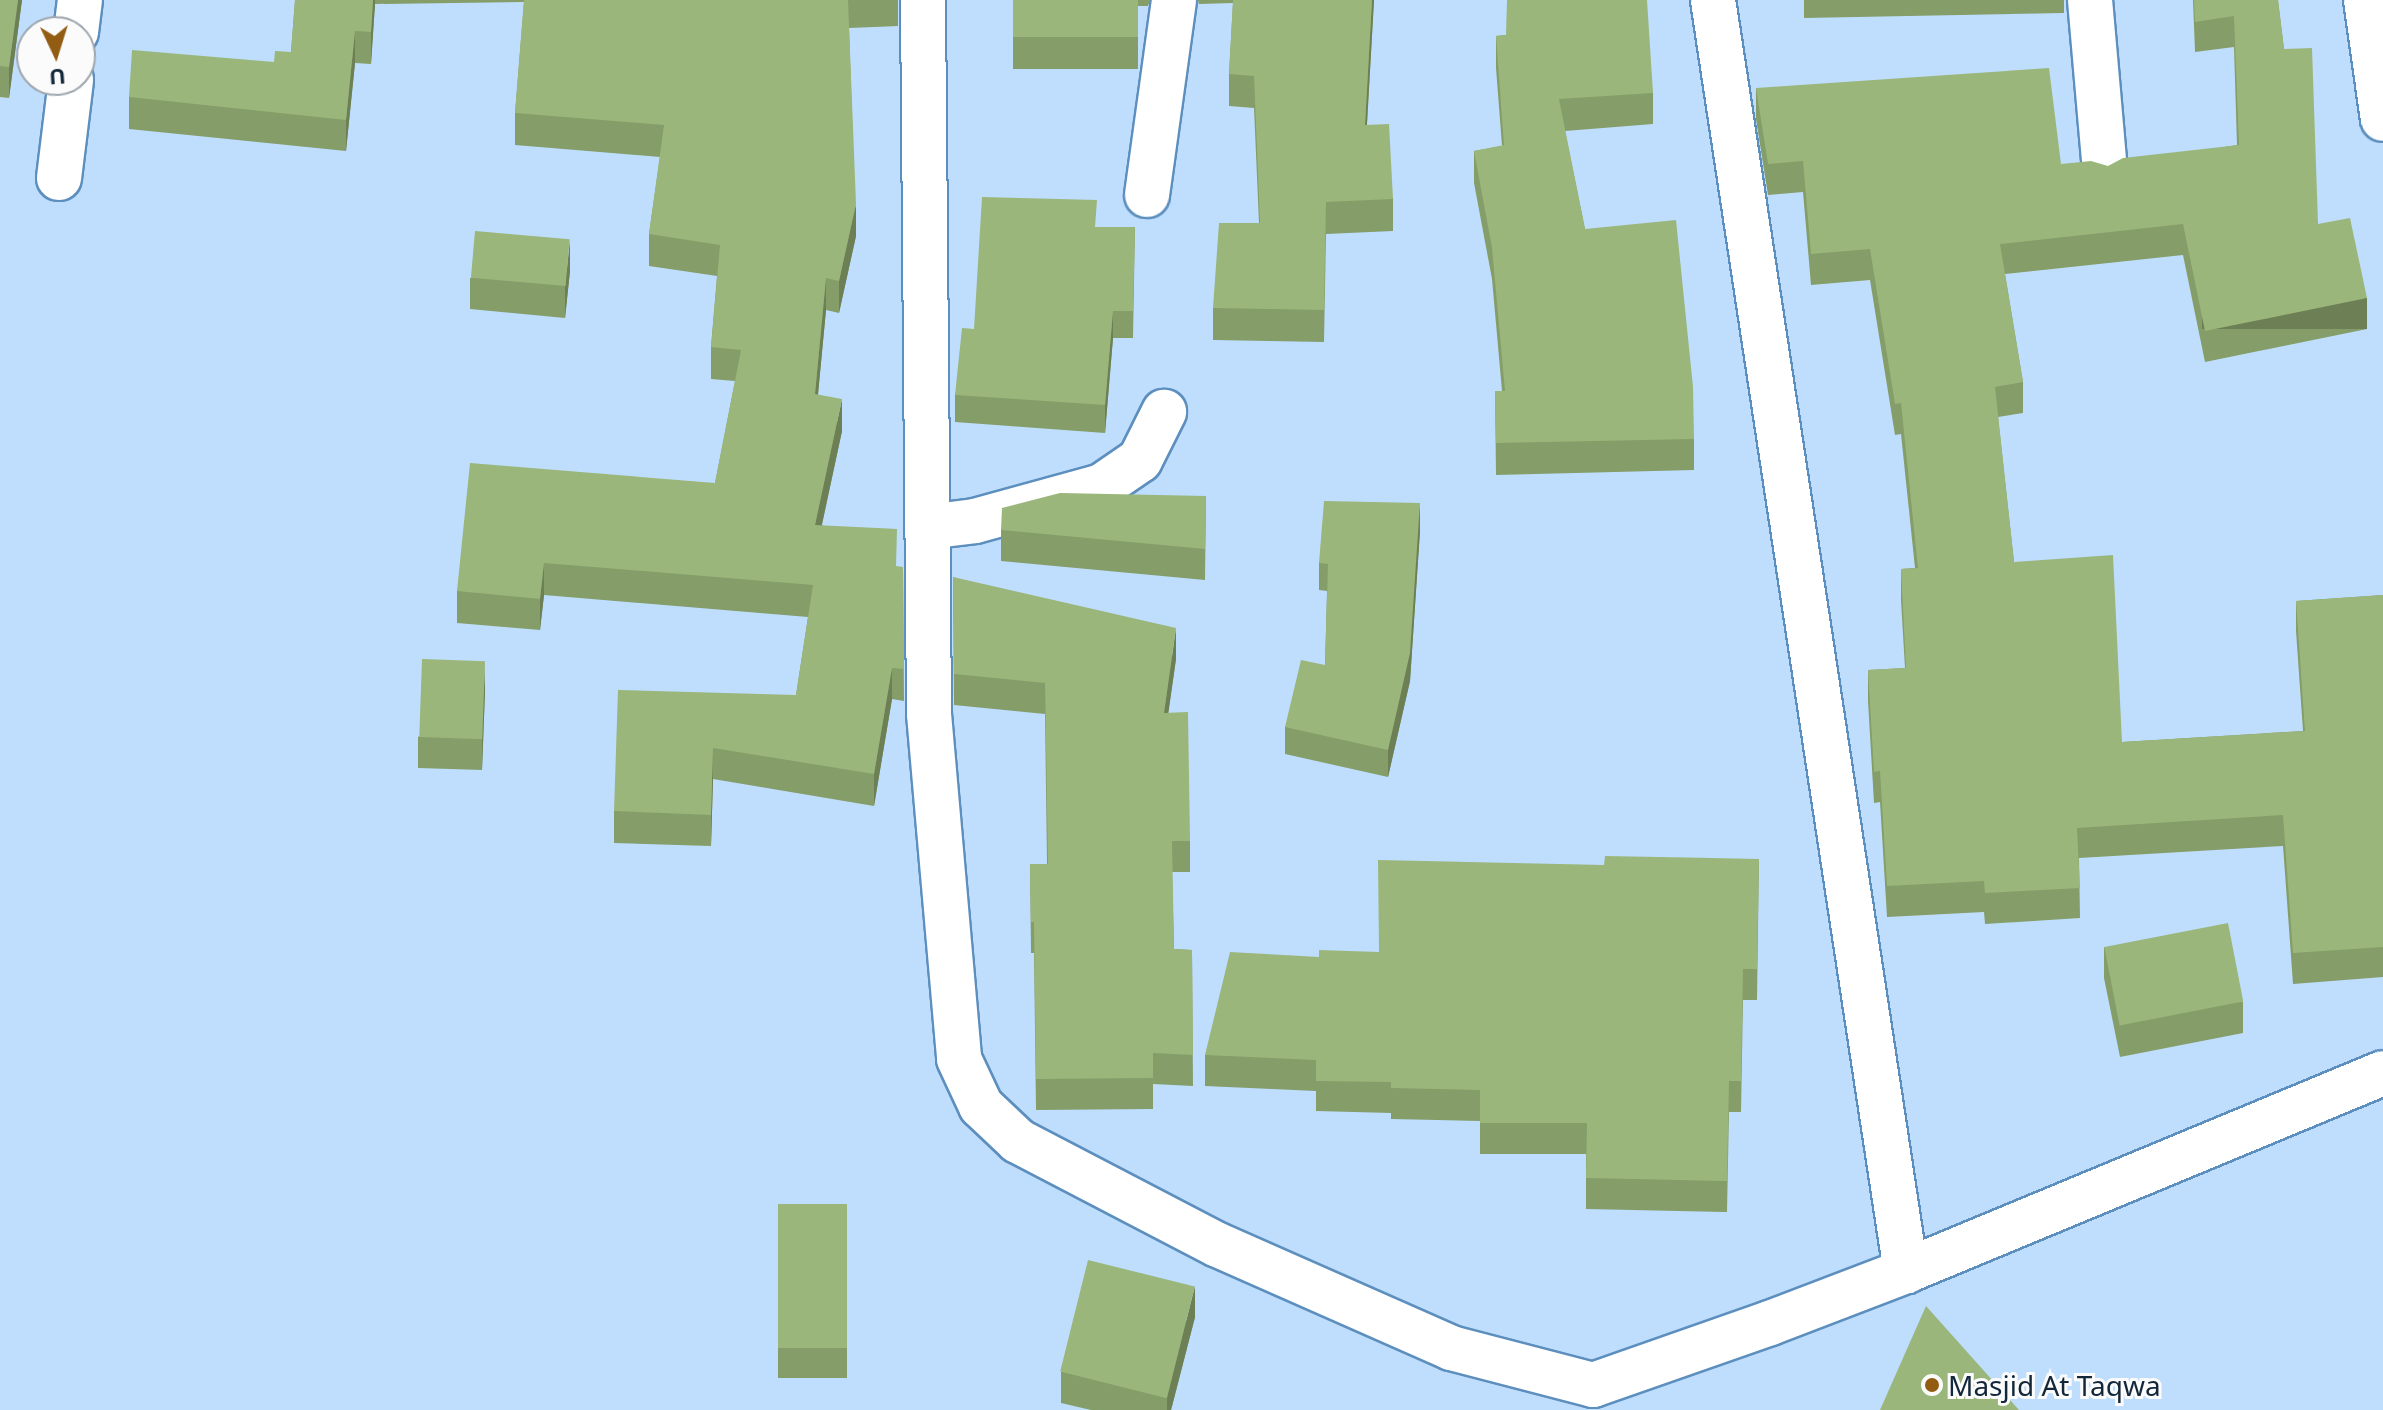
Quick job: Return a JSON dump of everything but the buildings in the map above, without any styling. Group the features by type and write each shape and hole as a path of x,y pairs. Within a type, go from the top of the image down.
{"street":[{"path":"923,0 929,714 959,1059 981,1106 1018,1141 1218,1245 1451,1348 1592,1397 1906,1271 2383,1073"},
{"path":"1147,195 1174,0"},
{"path":"1713,0 1906,1271"},
{"path":"2090,0 2105,172"},
{"path":"2366,0 2383,119"},
{"path":"59,178 69,96"},
{"path":"927,527 975,521 1102,486 1140,460 1164,412"}],"place":[{"name":"Masjid At Taqwa","path":"1932,1385"}]}
